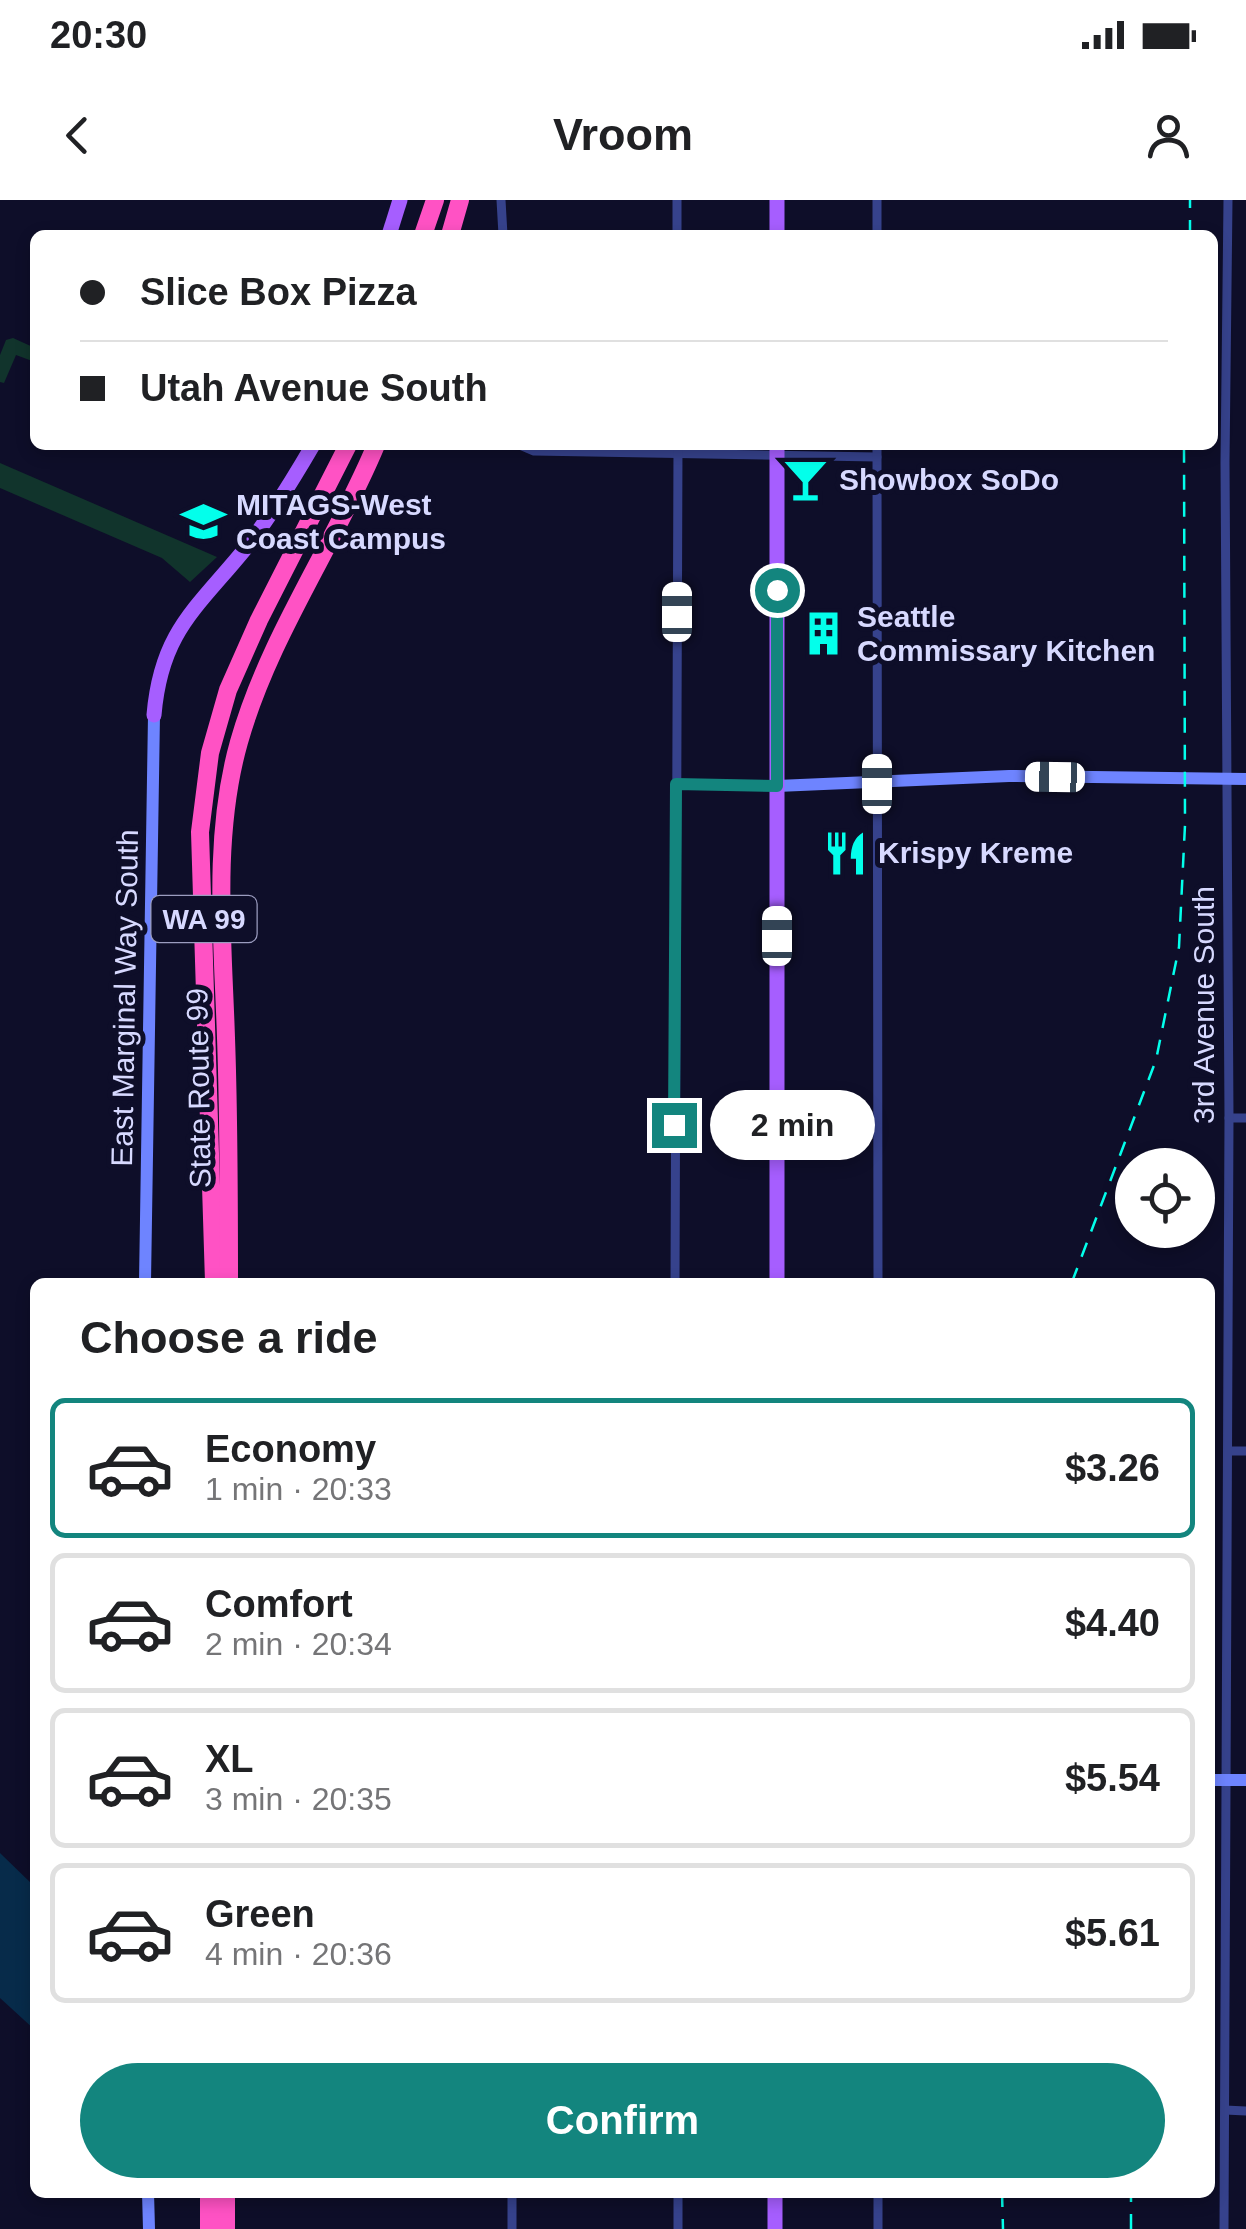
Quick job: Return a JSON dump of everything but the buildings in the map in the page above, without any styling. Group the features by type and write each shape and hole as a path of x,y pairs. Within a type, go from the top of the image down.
{"highway":[{"path":"426,230 435,200"},
{"path":"451,230 460,200"},
{"name":"State Route 99","path":"214,1278 200,832 203,793 228,690 346,450"},
{"name":"State Route 99","path":"229,1278 222,891 234,762 278,636 373,450"},
{"path":"209,2198 209,2229"},
{"path":"226,2198 226,2229"}],"main road":[{"path":"391,230 400,200"},
{"path":"777,200 777,230"},
{"path":"154,714 162,663 181,624 277,506 310,450"},
{"path":"777,450 777,1278"},
{"name":"East Marginal Way South","path":"145,1278 154,714"},
{"path":"777,786 1004,776 1246,779"},
{"path":"1215,1780 1246,1780"},
{"path":"148,2198 149,2229"},
{"path":"775,2198 775,2229"}],"street":[{"path":"501,200 503,230"},
{"path":"677,200 677,230"},
{"path":"877,200 877,230"},
{"name":"3rd Avenue South","path":"1224,2229 1228,200"},
{"path":"675,1278 678,450"},
{"path":"777,450 877,458"},
{"path":"877,450 878,1278"},
{"path":"676,784 777,786"},
{"path":"1229,1118 1246,1118"},
{"path":"776,1126 878,1126"},
{"path":"1228,1451 1246,1451"},
{"path":"1225,2110 1246,2110"},
{"path":"512,2198 512,2229"},
{"path":"678,2198 678,2229"},
{"path":"878,2198 878,2229"}],"green space":[{"path":"13,338 30,346 30,360 16,355 4,383 0,382 0,355 6,340"},
{"path":"0,463 217,557 190,582 162,558 0,488"}],"water":[{"path":"0,1853 30,1882 30,2025 0,1998"}],"railway":[{"path":"1190,200 1190,230"},
{"path":"1074,1278 1156,1060 1179,947 1185,825 1184,450"},
{"path":"1002,2198 1003,2229"},
{"path":"1131,2198 1131,2229"}],"place":[{"name":"Showbox SoDo","path":"806,480"},
{"name":"MITAGS-West Coast Campus","path":"203,522"},
{"name":"Seattle Commissary Kitchen","path":"824,634"},
{"name":"Krispy Kreme","path":"845,853"}],"route":[{"path":"674,1125 676,784 777,786 777,590"}]}
